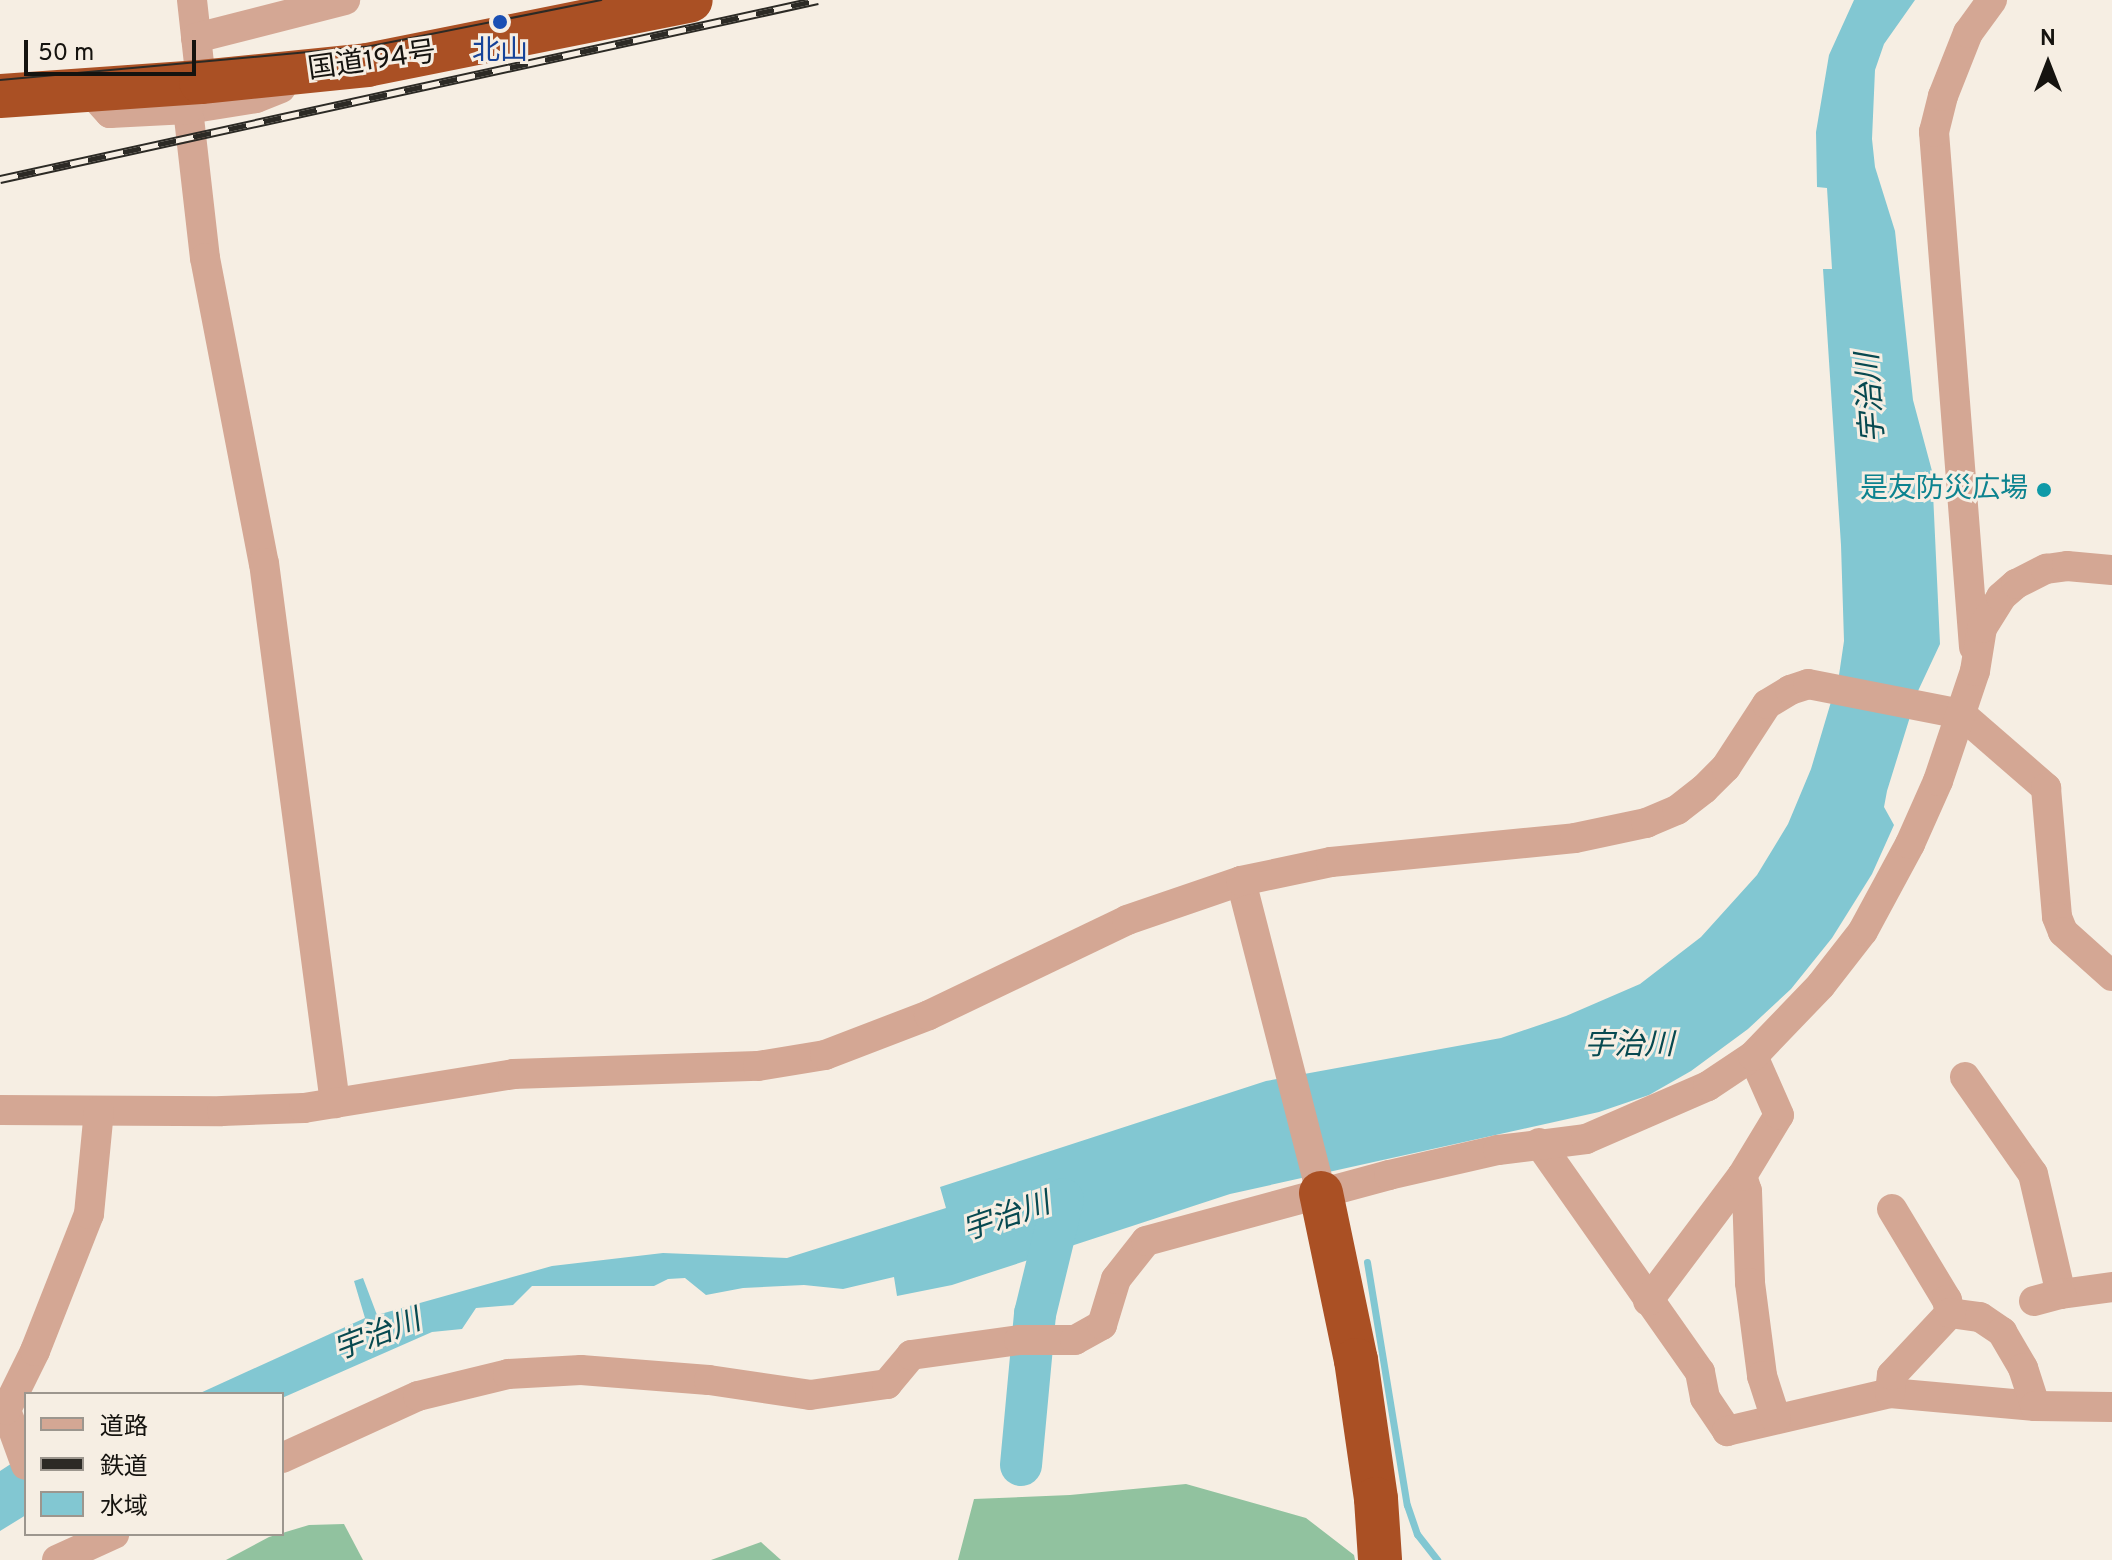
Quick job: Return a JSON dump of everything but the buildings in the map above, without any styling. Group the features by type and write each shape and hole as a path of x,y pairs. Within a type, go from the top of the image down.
{"highway":[{"name":"国道194号","path":"0,96 89,90 195,96 302,72 419,57 681,1"},
{"path":"1321,1193 1348,1316 1376,1499 1380,1560"},
{"path":"1376,1499 1401,1560"}],"street":[{"path":"192,0 205,258 264,563 335,1103"},
{"path":"196,38 345,0"},
{"path":"1975,671 1934,132 1943,96 1968,33 1992,0"},
{"path":"284,1457 418,1396 508,1374 595,1371 709,1380 810,1395 887,1384 911,1355 1019,1340 1075,1340 1102,1325 1116,1279 1146,1241 1321,1193 1539,1143 1586,1139 1708,1086 1753,1056 1821,985 1863,931 1910,844 1938,781 1951,711 1975,671 1982,628 2001,597 2016,584 2057,568 2112,570"},
{"path":"0,1110 222,1111 335,1103 525,1073 758,1066 825,1055 929,1015 1127,920 1241,881 1317,864 1575,838 1646,823 1677,810 1704,789 1726,767 1767,704 1790,690 1808,684 1951,711 2046,788 2057,917 2063,932 2112,976"},
{"path":"1241,881 1321,1193"},
{"path":"1648,1301 1742,1176 1779,1115 1753,1056"},
{"path":"1965,1077 2033,1174 2047,1297 2112,1287"},
{"path":"24,1459 6,1410 35,1351 89,1214 99,1111"},
{"path":"1539,1143 1700,1372 1705,1398 1727,1431 1890,1393 2035,1406 2112,1407"},
{"path":"1742,1176 1747,1191 1750,1283 1762,1376 1776,1419"},
{"path":"1892,1209 1947,1300 1950,1313"},
{"path":"1890,1393 1892,1375 1950,1313"},
{"path":"1950,1313 1980,1317 2002,1332 2023,1368 2035,1406"},
{"path":"57,1550 107,1536"}],"green space":[{"path":"1186,1484 1306,1518 1354,1555 1355,1560 958,1560 974,1499 1070,1495"},
{"path":"344,1524 363,1560 226,1560 269,1537 284,1536 284,1532 309,1525"},
{"path":"761,1542 781,1560 711,1560"}],"water":[{"name":"宇治川","path":"1854,0 1915,0 1884,44 1875,70 1872,139 1875,167 1895,231 1913,400 1932,471 1940,644 1918,691 1887,791 1884,807 1894,825 1872,874 1832,938 1791,989 1748,1029 1691,1071 1649,1095 1599,1112 1230,1194 952,1285 897,1296 894,1277 843,1289 804,1285 743,1288 706,1295 685,1278 668,1279 654,1286 532,1286 513,1305 476,1308 462,1329 432,1332 284,1397 284,1392 202,1392 365,1318 354,1281 363,1278 377,1315 552,1266 663,1253 787,1258 946,1208 940,1187 1266,1081 1501,1038 1566,1016 1640,984 1701,937 1757,875 1788,824 1811,769 1839,675 1844,641 1841,545 1823,269 1832,269 1827,188 1817,187 1816,132 1829,55"},
{"path":"24,1455 24,1516 0,1531 0,1471"}],"waterway":[{"path":"1021,1465 1035,1314 1063,1199"},
{"path":"1367,1262 1407,1505 1417,1534 1437,1560"}],"tram line":[{"path":"0,80 366,47 601,0"}],"railway":[{"path":"0,179 818,0"}],"place":[{"name":"北山","path":"500,22"},
{"name":"是友防災広場","path":"2044,490"}]}
